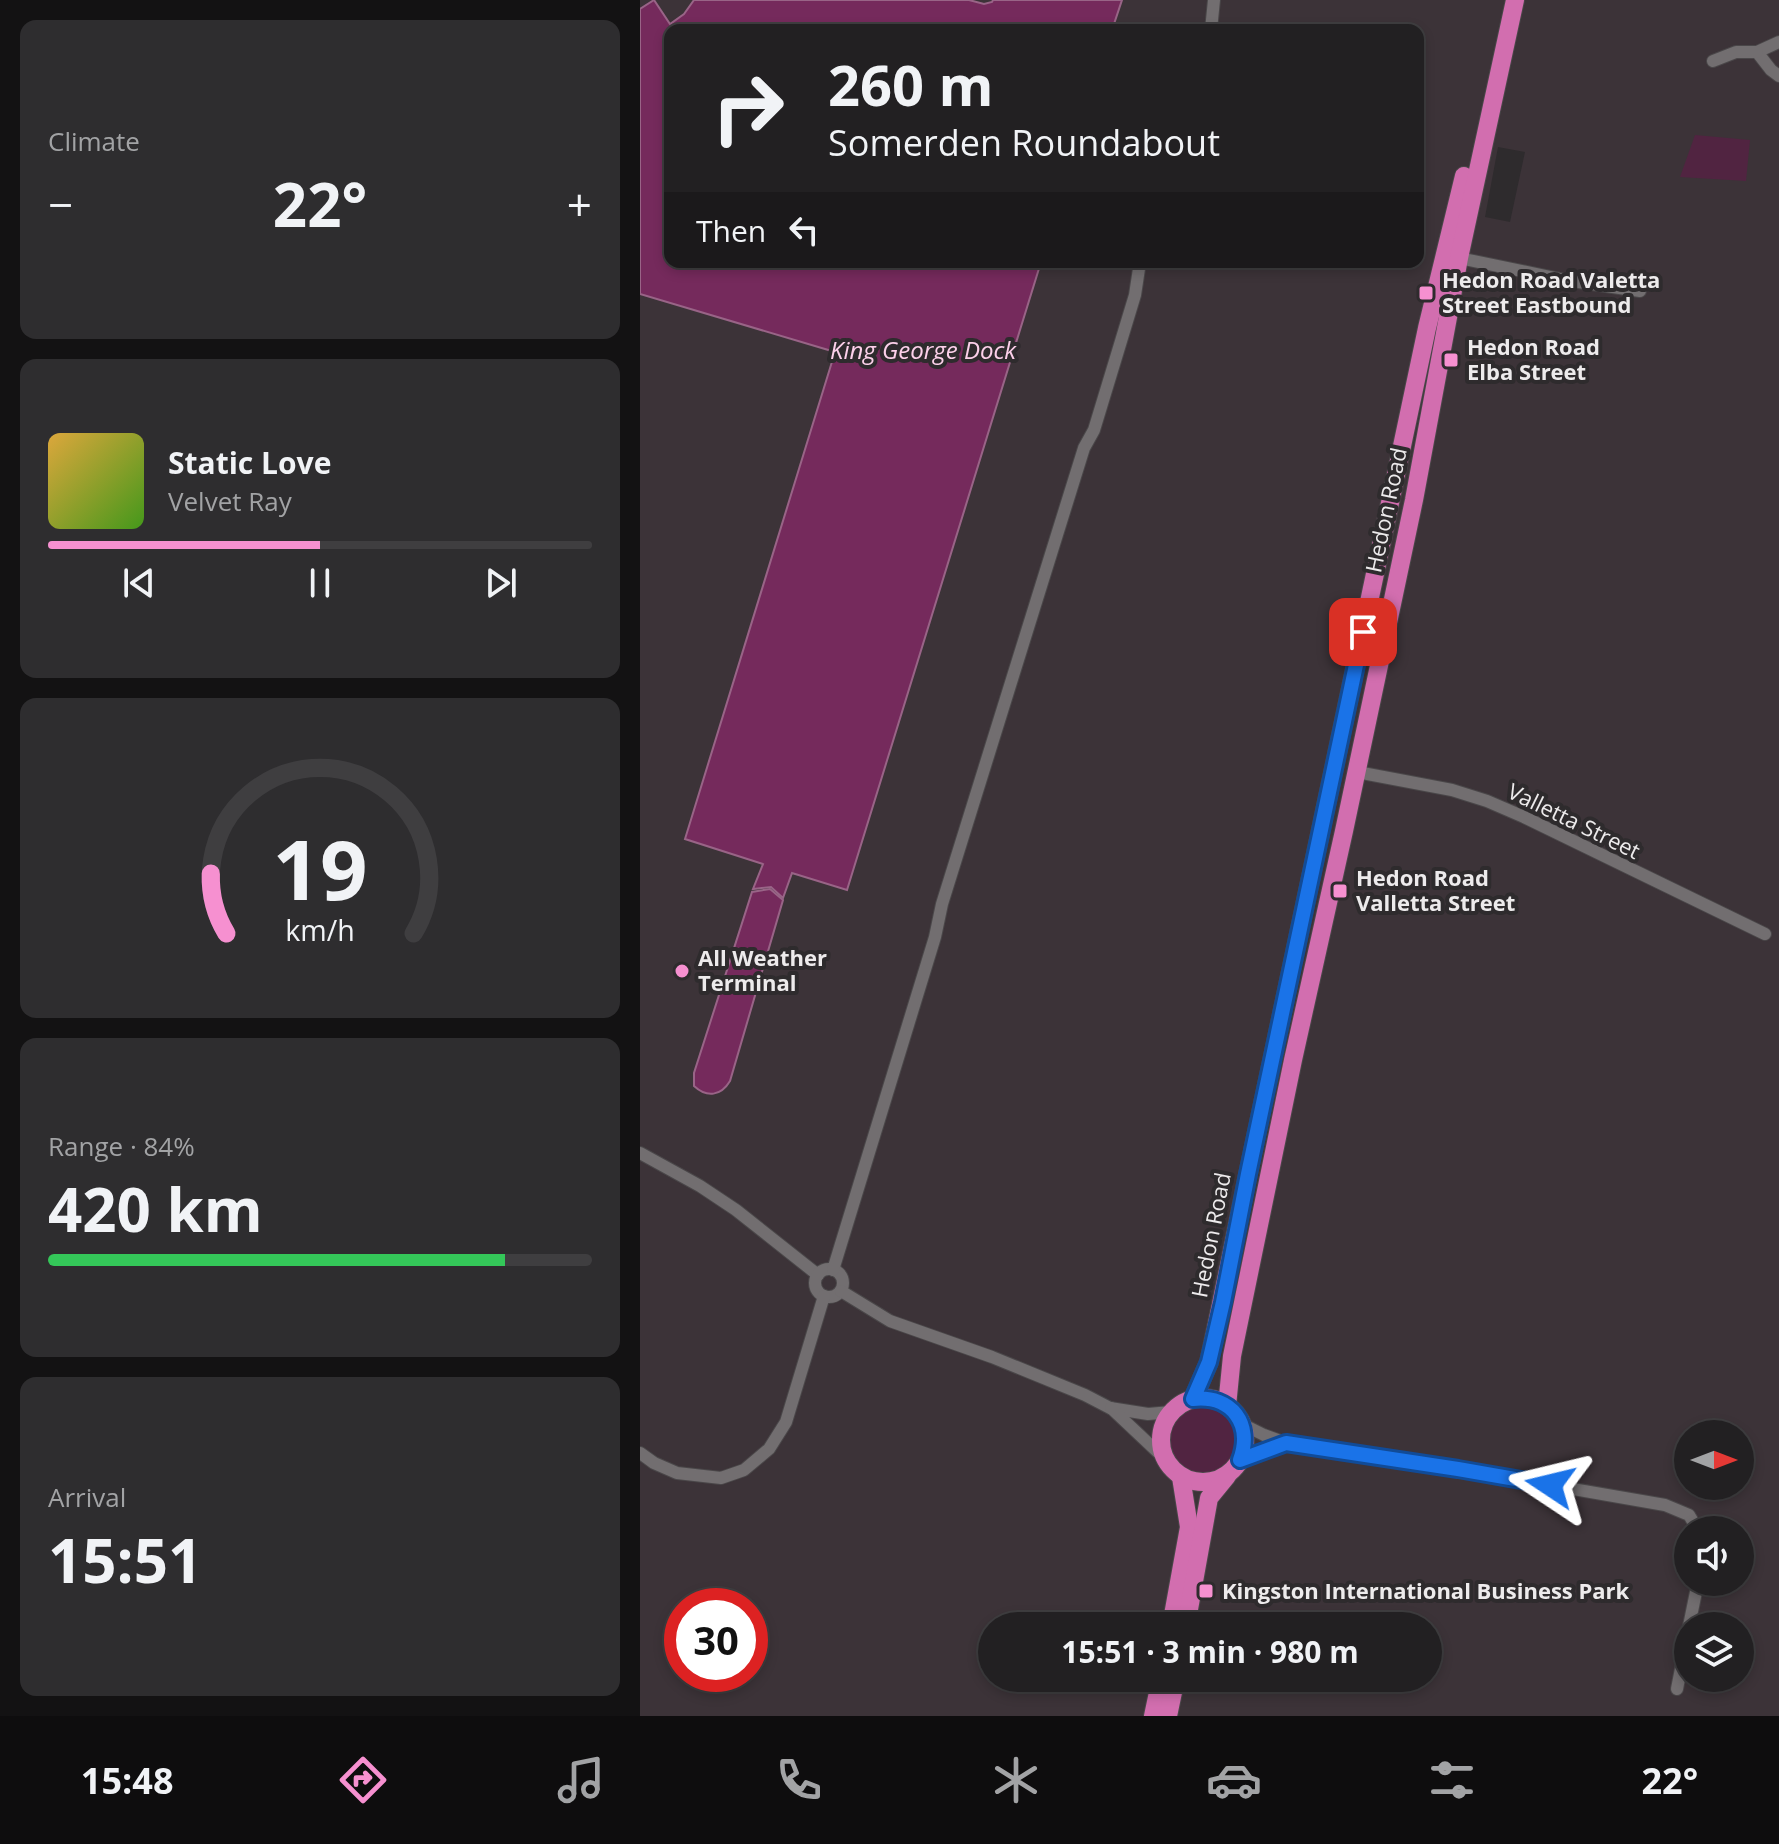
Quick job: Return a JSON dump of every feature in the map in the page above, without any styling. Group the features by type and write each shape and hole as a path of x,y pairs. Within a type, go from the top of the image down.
{"highway":[{"name":"Hedon Road","path":"1193,1399 1209,1362 1223,1302 1427,328 1504,0"},
{"name":"Hedon Road","path":"1227,1406 1232,1356 1357,772 1420,468 1459,258 1515,0"},
{"path":"1189,1612 1209,1498 1234,1467 1244,1449 1245,1436 1236,1414 1217,1400 1193,1399 1171,1412 1164,1422 1161,1446 1164,1458 1181,1477 1205,1483 1218,1480 1234,1467"},
{"path":"1174,1612 1189,1527 1181,1477"},
{"path":"1153,1716 1158,1692"},
{"path":"1168,1716 1173,1692"}],"street":[{"path":"1212,24 1214,0"},
{"path":"1713,61 1736,52 1757,52 1779,42"},
{"path":"1757,52 1779,76"},
{"path":"1459,258 1565,280 1640,291"},
{"path":"833,1270 971,810 1084,448 1094,430 1135,295 1139,268"},
{"name":"Valletta Street","path":"1357,772 1452,790 1487,801 1765,934"},
{"path":"640,1153 727,1204 818,1275"},
{"path":"825,1270 833,1270 842,1279 841,1291 834,1296 824,1296 816,1287 818,1275 825,1270"},
{"path":"841,1291 890,1321 992,1357 1085,1395 1110,1408 1164,1458"},
{"path":"640,1453 677,1473 721,1478 744,1470 769,1449 786,1422 824,1296"},
{"path":"1110,1408 1148,1414 1171,1412"},
{"path":"1242,1424 1286,1443 1665,1505 1690,1516"},
{"path":"1234,1467 1286,1443"}],"shaded area":[{"path":"640,0 1779,0 1779,1716 640,1716","holes":["1498,147 1525,152 1510,222 1485,217"]},
{"path":"1695,135 1750,140 1746,181 1680,177"},
{"path":"1202,1407 1226,1417 1236,1441 1226,1465 1202,1475 1178,1465 1168,1441 1178,1417"}],"water":[{"name":"King George Dock","path":"654,0 670,24 664,24 664,268 1039,268 847,890 792,873 783,898 771,887 753,889 763,864 685,839 835,352 640,294 640,9"},
{"name":"King George Dock","path":"694,0 969,0 984,4 993,0 1122,0 1114,24 670,24 684,14"},
{"path":"770,889 783,900 730,1081 718,1092 709,1094 694,1086 694,1073 752,892"}],"place":[{"name":"Hedon Road Valetta Street Eastbound","path":"1426,293"},
{"name":"Hedon Road Elba Street","path":"1451,360"},
{"name":"Hedon Road Valletta Street","path":"1340,891"},
{"name":"All Weather Terminal","path":"682,971"},
{"name":"Kingston International Business Park","path":"1206,1591"}],"route":[{"path":"1363,632 1223,1302 1209,1362 1193,1399 1217,1400 1236,1414 1245,1436 1240,1460 1286,1443 1550,1485"}]}
